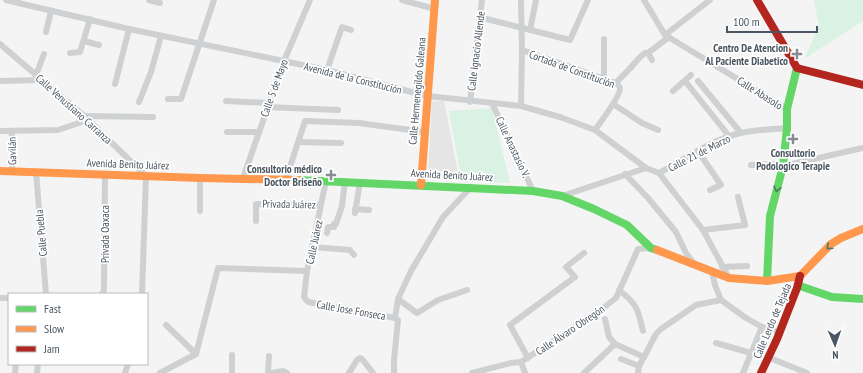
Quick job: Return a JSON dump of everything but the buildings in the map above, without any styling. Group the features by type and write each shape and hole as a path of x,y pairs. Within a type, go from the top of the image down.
{"main road":[{"name":"Calle Hermenegildo Galeana","path":"421,185 427,96 436,0"},
{"path":"757,0 797,68 863,85"},
{"path":"767,281 770,216 783,166 787,128 787,109 797,68"},
{"name":"Avenida Benito Juárez","path":"0,171 200,178 286,179 533,191 562,196 594,209 627,225 651,248 729,278 767,281 800,276"},
{"path":"800,276 831,244 851,233 863,229"},
{"name":"Calle Lerdo de Tejada","path":"761,373 770,358 793,297 800,286 800,276"},
{"path":"800,286 832,297 863,299"}],"street":[{"name":"Avenida de la Constitución","path":"6,0 128,29 327,70 427,96 470,102 521,106 560,117 595,130 646,168 659,173"},
{"path":"149,0 160,3"},
{"path":"168,100 181,99 214,0"},
{"name":"Calle 5 de Mayo","path":"243,178 284,61 310,0"},
{"path":"402,0 435,9"},
{"name":"Calle Ignacio Allende","path":"470,102 482,0"},
{"path":"521,0 521,106"},
{"path":"530,30 536,0"},
{"path":"480,17 570,40 588,0"},
{"name":"Calle Abasolo","path":"644,0 667,36 787,109"},
{"path":"652,60 648,53 710,0"},
{"path":"46,32 51,11"},
{"path":"70,53 80,52 90,19"},
{"path":"327,70 342,27 351,30"},
{"path":"115,84 128,29"},
{"path":"140,102 151,72 161,36"},
{"path":"604,39 604,79"},
{"path":"84,41 99,45"},
{"name":"Calle Venustiano Carranza","path":"0,44 86,118 146,176"},
{"name":"Cortada de Constitución","path":"522,50 616,83 620,86 620,90 613,104 595,130"},
{"path":"616,83 625,72 634,65 639,57 645,53"},
{"path":"0,81 39,78 44,54"},
{"path":"673,91 691,75"},
{"path":"685,81 729,136"},
{"path":"698,81 742,133"},
{"path":"226,101 338,110"},
{"name":"Calle Anastasio V.","path":"492,104 533,191"},
{"path":"613,104 642,123 658,130"},
{"path":"0,131 58,130 86,118 153,117"},
{"path":"286,179 305,121 359,123 425,132"},
{"name":"Calle 21 de Marzo","path":"659,173 698,151 729,136 787,128"},
{"name":"Gavilán","path":"12,131 12,171"},
{"path":"226,132 259,132"},
{"path":"299,142 341,143"},
{"path":"752,165 774,164 783,166 863,148"},
{"path":"698,151 721,185 710,190"},
{"path":"562,196 646,168"},
{"name":"Calle Puebla","path":"36,172 46,293"},
{"path":"659,173 703,230 729,278"},
{"name":"Privada Oaxaca","path":"102,293 104,290 105,174"},
{"path":"625,174 648,198 676,232 686,253 695,265"},
{"path":"142,293 146,176"},
{"path":"200,178 200,211"},
{"name":"Calle Juárez","path":"308,302 304,297 307,271 326,181"},
{"path":"327,233 328,227 334,227 334,224 336,224 342,206 345,182"},
{"path":"360,182 355,211 369,210"},
{"path":"394,373 398,320 395,318 398,300 411,271 443,217 470,187"},
{"path":"358,197 365,197"},
{"path":"703,230 745,225 738,197"},
{"name":"Privada Juárez","path":"256,220 256,204 321,205"},
{"path":"313,247 350,250 354,256"},
{"name":"Calle Álvaro Obregón","path":"472,373 511,363 521,362 602,309 616,298 638,249 651,248"},
{"name":"Calle Álvaro Obregón","path":"528,358 510,325 575,277 566,267 584,252"},
{"path":"722,267 746,266"},
{"path":"160,373 196,354 218,268 307,271"},
{"path":"712,272 721,300 746,318 762,327 780,332"},
{"path":"398,300 417,313 438,300 467,290"},
{"path":"619,290 637,307 642,331"},
{"path":"638,373 639,366 644,356 656,334 661,329 696,305 721,300"},
{"name":"Calle Jose Fonseca","path":"308,302 395,318"},
{"path":"605,319 609,337 615,344 644,356"},
{"path":"166,326 196,354"},
{"path":"742,373 762,327"},
{"path":"716,343 751,353"},
{"path":"584,373 615,344"},
{"path":"232,356 232,373"},
{"path":"268,373 269,356"},
{"path":"349,373 357,360 360,358 373,373"},
{"path":"770,358 807,373"},
{"path":"621,359 639,366"},
{"path":"521,362 525,373"},
{"path":"272,373 283,370 287,373"}],"shaded area":[{"path":"444,101 458,173 428,171 432,102"}],"green space":[{"path":"814,0 863,0 863,21 804,59 819,26"},
{"path":"492,108 510,183 462,182 449,111"}],"traffic: fast":[{"path":"767,281 770,216 783,166 787,128 787,109 797,68"},
{"path":"298,180 533,191 562,196 627,225 651,248 657,250"},
{"path":"800,286 832,297 863,299"}],"traffic: slow":[{"path":"421,185 435,0"},
{"path":"0,171 298,180"},
{"path":"657,250 729,278 767,281 800,276 831,244 863,229"}],"traffic: jam":[{"path":"757,0 797,68 863,85"},
{"path":"761,373 777,339 797,288 800,276"}],"place":[{"name":"Centro De Atencion Al Paciente Diabetico","path":"797,54"},
{"name":"Consultorio Podologico Terapie","path":"793,139"},
{"name":"Consultorio médico Doctor Briseño","path":"331,175"}]}
